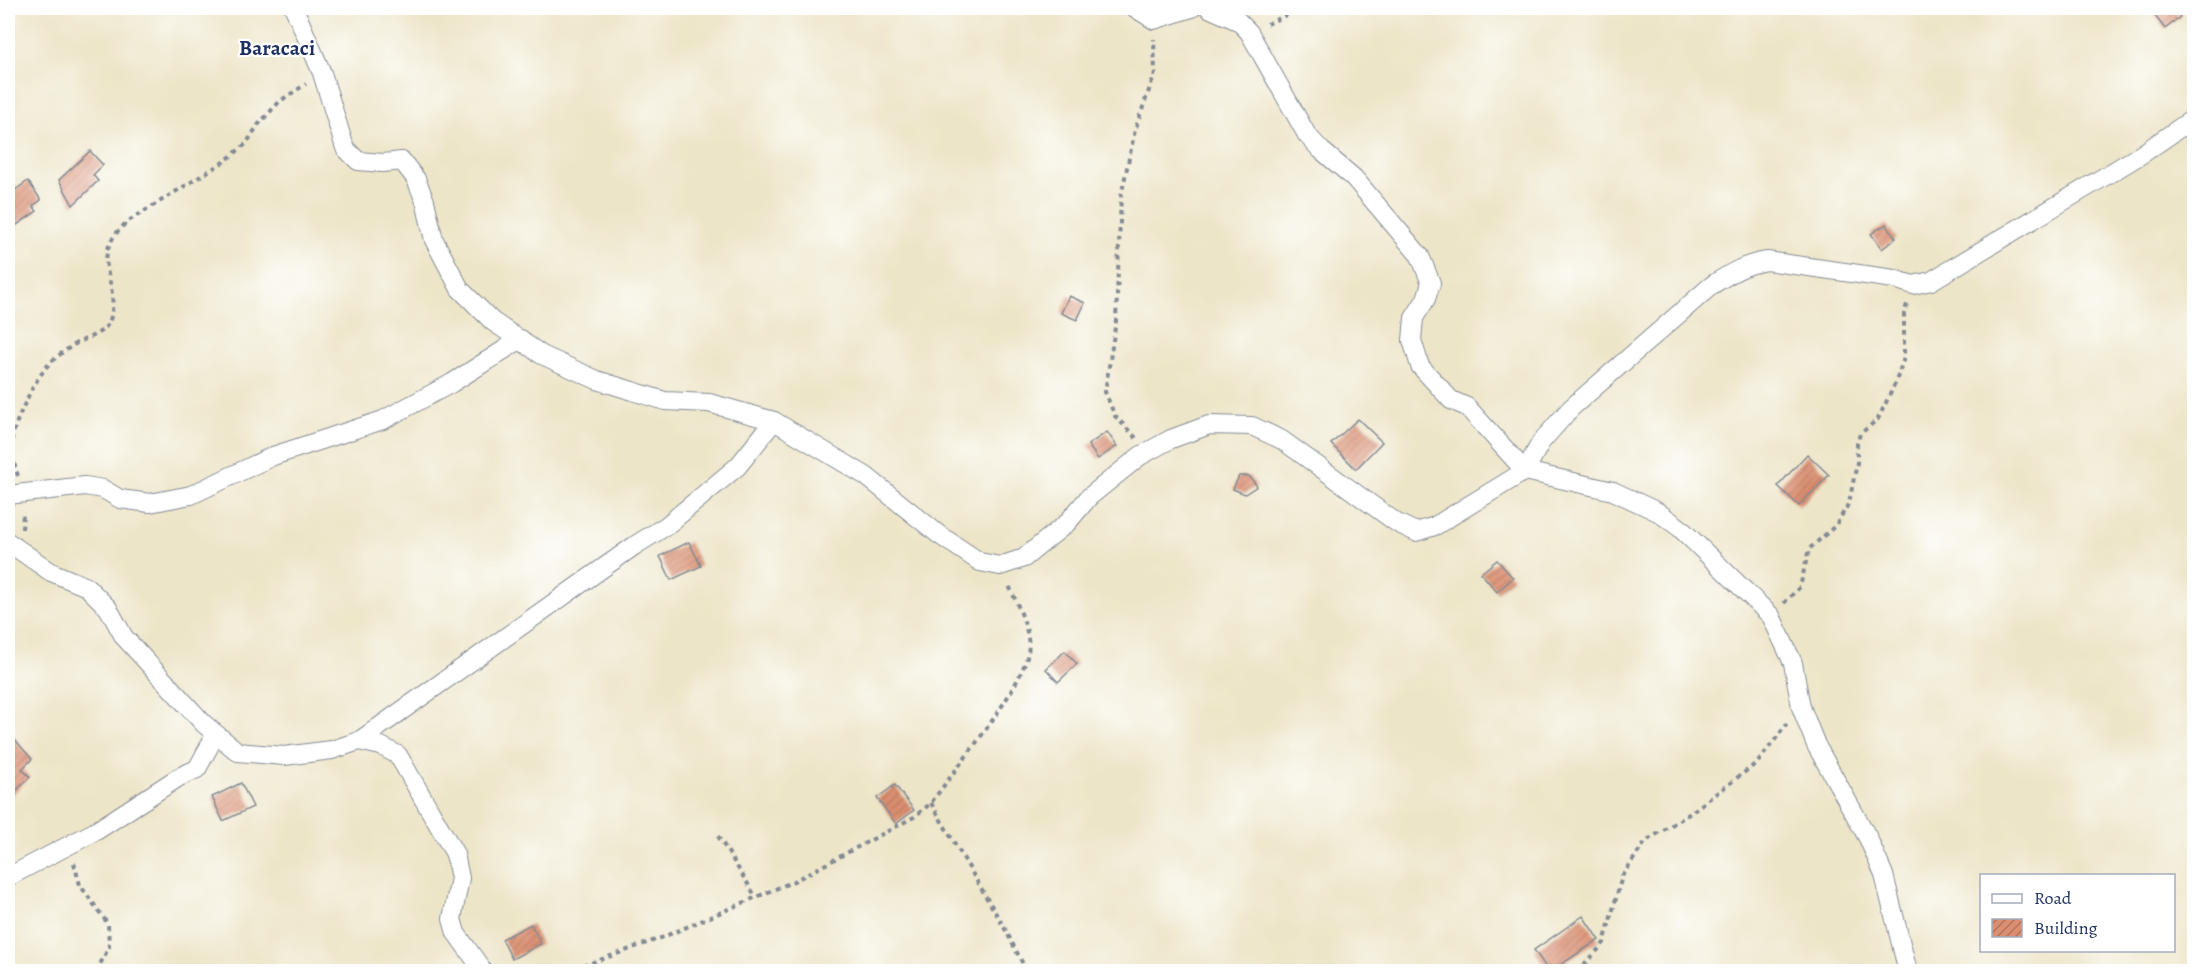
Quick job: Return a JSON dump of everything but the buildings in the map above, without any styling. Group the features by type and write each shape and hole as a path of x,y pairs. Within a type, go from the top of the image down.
{"street":[{"path":"294,8 322,73 345,148 358,160 383,163 402,161 416,179 425,201 434,240 460,288 492,321 542,355 597,380 665,400 709,404 774,421 866,476 938,534 980,562 1000,566 1024,558 1066,523 1089,497 1140,456 1171,439 1209,425 1252,426 1282,440 1397,523 1416,532 1435,526 1494,487 1525,471 1541,442 1571,408 1712,285 1748,263 1791,262 1894,279 1913,285 1931,281 2142,154 2194,118"},
{"path":"1135,8 1154,20 1192,8"},
{"path":"1209,8 1238,21 1249,32 1307,135 1354,178 1420,256 1431,283 1426,299 1414,318 1412,340 1420,366 1451,400 1467,407 1525,471 1613,491 1658,512 1680,528 1771,616 1793,663 1801,707 1816,745 1868,838 1884,875 1908,972"},
{"path":"15,494 85,486 103,489 120,499 150,504 191,495 273,456 383,420 452,383 521,339"},
{"path":"13,547 51,572 87,587 108,608 124,637 216,734 238,752 284,756 332,750 359,741 634,546 666,526 738,466 774,421"},
{"path":"8,877 75,842 179,777 197,769 216,734"},
{"path":"359,741 381,746 398,755 455,854 460,878 453,903 454,926 456,933 484,972"}],"path":[{"path":"1249,32 1301,8"},
{"path":"1150,452 1115,416 1105,392 1116,321 1120,196 1135,130 1155,73 1154,20"},
{"path":"13,547 24,516 15,494 12,437 42,372 71,346 101,331 110,322 112,303 106,251 113,235 127,222 225,161 246,144 258,125 280,101 322,73"},
{"path":"1771,616 1800,587 1809,549 1836,525 1849,502 1860,434 1878,419 1895,384 1904,358 1904,314 1913,285"},
{"path":"566,972 661,938 794,881 899,826 931,803 1012,689 1028,652 1024,620 1000,566"},
{"path":"1578,972 1604,943 1622,876 1646,841 1689,814 1758,762 1801,707"},
{"path":"931,803 1005,929 1027,972"},
{"path":"718,836 756,897"},
{"path":"75,842 74,862 80,885 108,924 109,947 96,972"}],"district":[{"name":"Baracaci","path":"277,48"}]}
